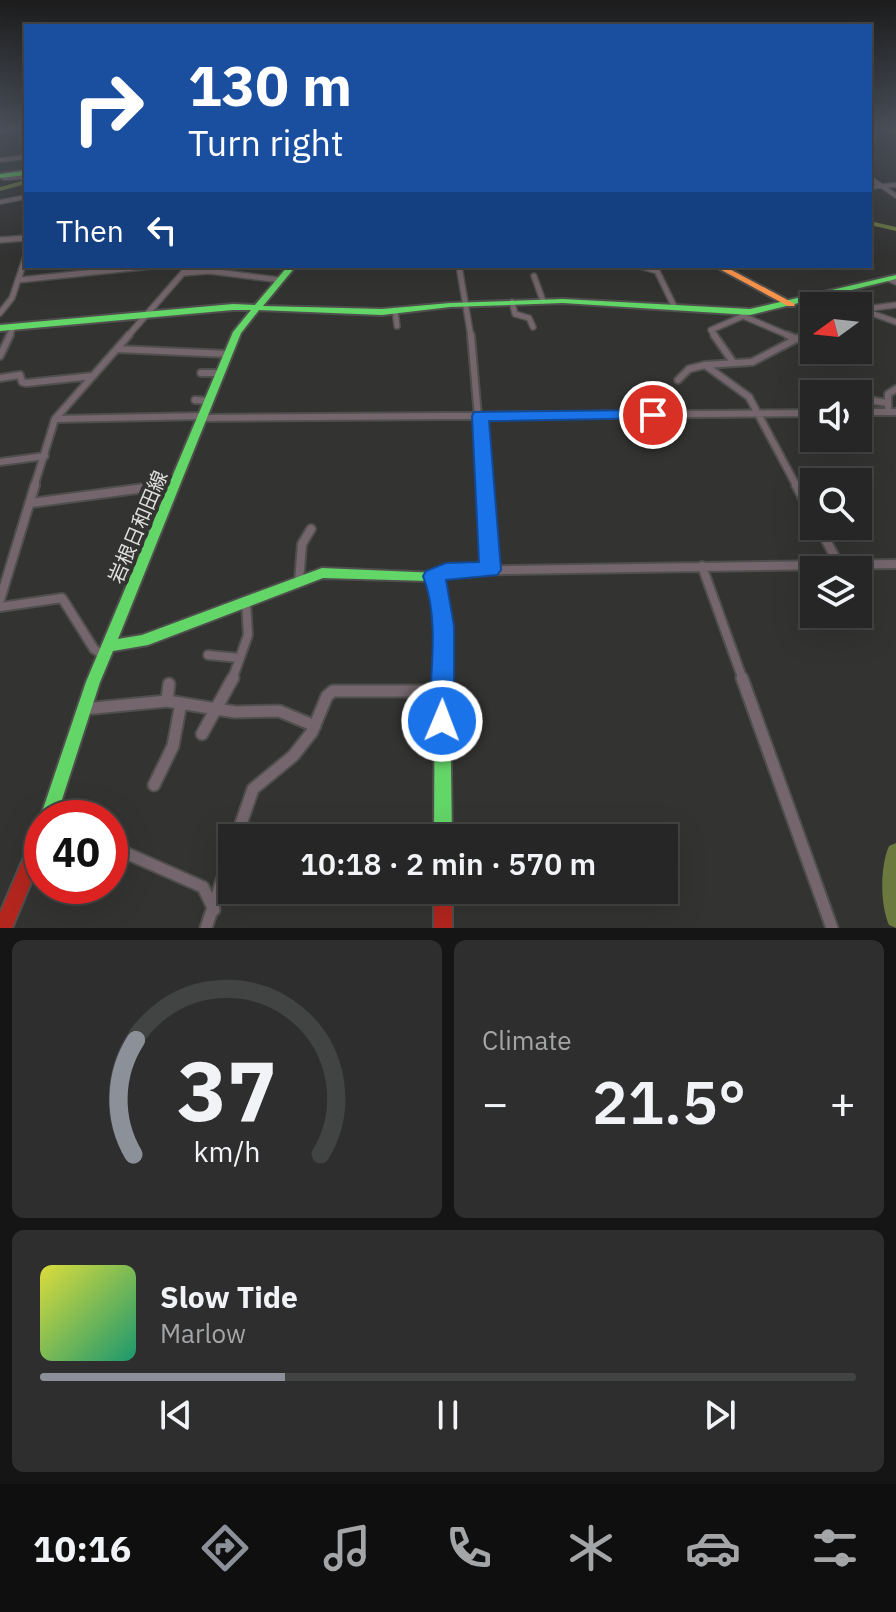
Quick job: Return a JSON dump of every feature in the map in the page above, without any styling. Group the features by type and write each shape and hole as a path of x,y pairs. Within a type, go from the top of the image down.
{"main road":[{"path":"2,177 24,174"},
{"name":"岩根日和田線","path":"54,800 106,651 228,354 242,324 290,268"},
{"path":"722,268 791,304"},
{"path":"837,292 894,279"},
{"path":"6,328 256,307 364,312 543,301 744,314 800,302"},
{"path":"106,651 143,641 299,581 335,572 433,576 439,589 442,626 443,824"},
{"path":"3,928 24,879"},
{"path":"443,904 443,928"}],"street":[{"path":"872,179 896,196"},
{"path":"872,187 896,185"},
{"path":"0,202 24,197"},
{"path":"0,240 24,238"},
{"path":"0,313 9,301 24,263"},
{"path":"19,280 133,268"},
{"path":"459,268 480,416 490,570"},
{"path":"647,268 657,271 675,308"},
{"path":"0,600 55,419 186,269 280,280"},
{"path":"534,276 543,301"},
{"path":"0,302 9,301"},
{"path":"512,302 515,314 529,318 534,322 533,327"},
{"path":"872,308 896,305"},
{"path":"395,310 397,326"},
{"path":"733,362 711,330 744,314 797,339"},
{"path":"872,314 896,322"},
{"path":"0,356 6,328"},
{"path":"678,380 689,369 705,365 752,362 800,338"},
{"path":"117,349 228,354"},
{"path":"705,365 745,392 800,492"},
{"path":"201,373 221,373"},
{"path":"0,378 20,375 22,382 26,383 93,376"},
{"path":"892,412 887,403 888,394 896,389"},
{"path":"195,400 209,401"},
{"path":"872,400 887,403"},
{"path":"55,419 800,413"},
{"path":"0,462 45,456"},
{"path":"31,503 175,484"},
{"path":"299,581 302,544 311,529"},
{"path":"872,564 896,564"},
{"path":"433,576 446,571 800,565"},
{"path":"702,566 832,928"},
{"path":"0,607 62,598 94,649 106,651"},
{"path":"202,734 214,709 234,680 248,624 246,601"},
{"path":"208,655 240,658"},
{"path":"167,701 169,684"},
{"path":"240,824 253,789 293,756 315,726 327,696 337,689 442,691"},
{"path":"84,709 167,701 235,712 279,711 315,726"},
{"path":"154,785 173,746 181,703"},
{"path":"128,853 175,873 189,884 203,887 214,910"},
{"path":"206,928 218,897"}],"waterway":[{"path":"0,189 24,183"},
{"path":"872,223 896,229"},
{"path":"896,853 892,895 896,918"}],"traffic: fast":[{"path":"0,176 24,173"},
{"path":"54,800 93,682 237,332 290,268"},
{"path":"0,328 233,307 382,312 450,305 563,301 750,312 896,277"},
{"path":"108,646 143,641 322,573 433,576 439,589 442,626 443,824"}],"traffic: slow":[{"path":"722,268 791,304"}],"traffic: jam":[{"path":"3,928 24,878"},
{"path":"443,904 443,928"}],"route":[{"path":"442,721 442,626 439,589 433,576 446,571 490,570 480,416 653,415"}]}
